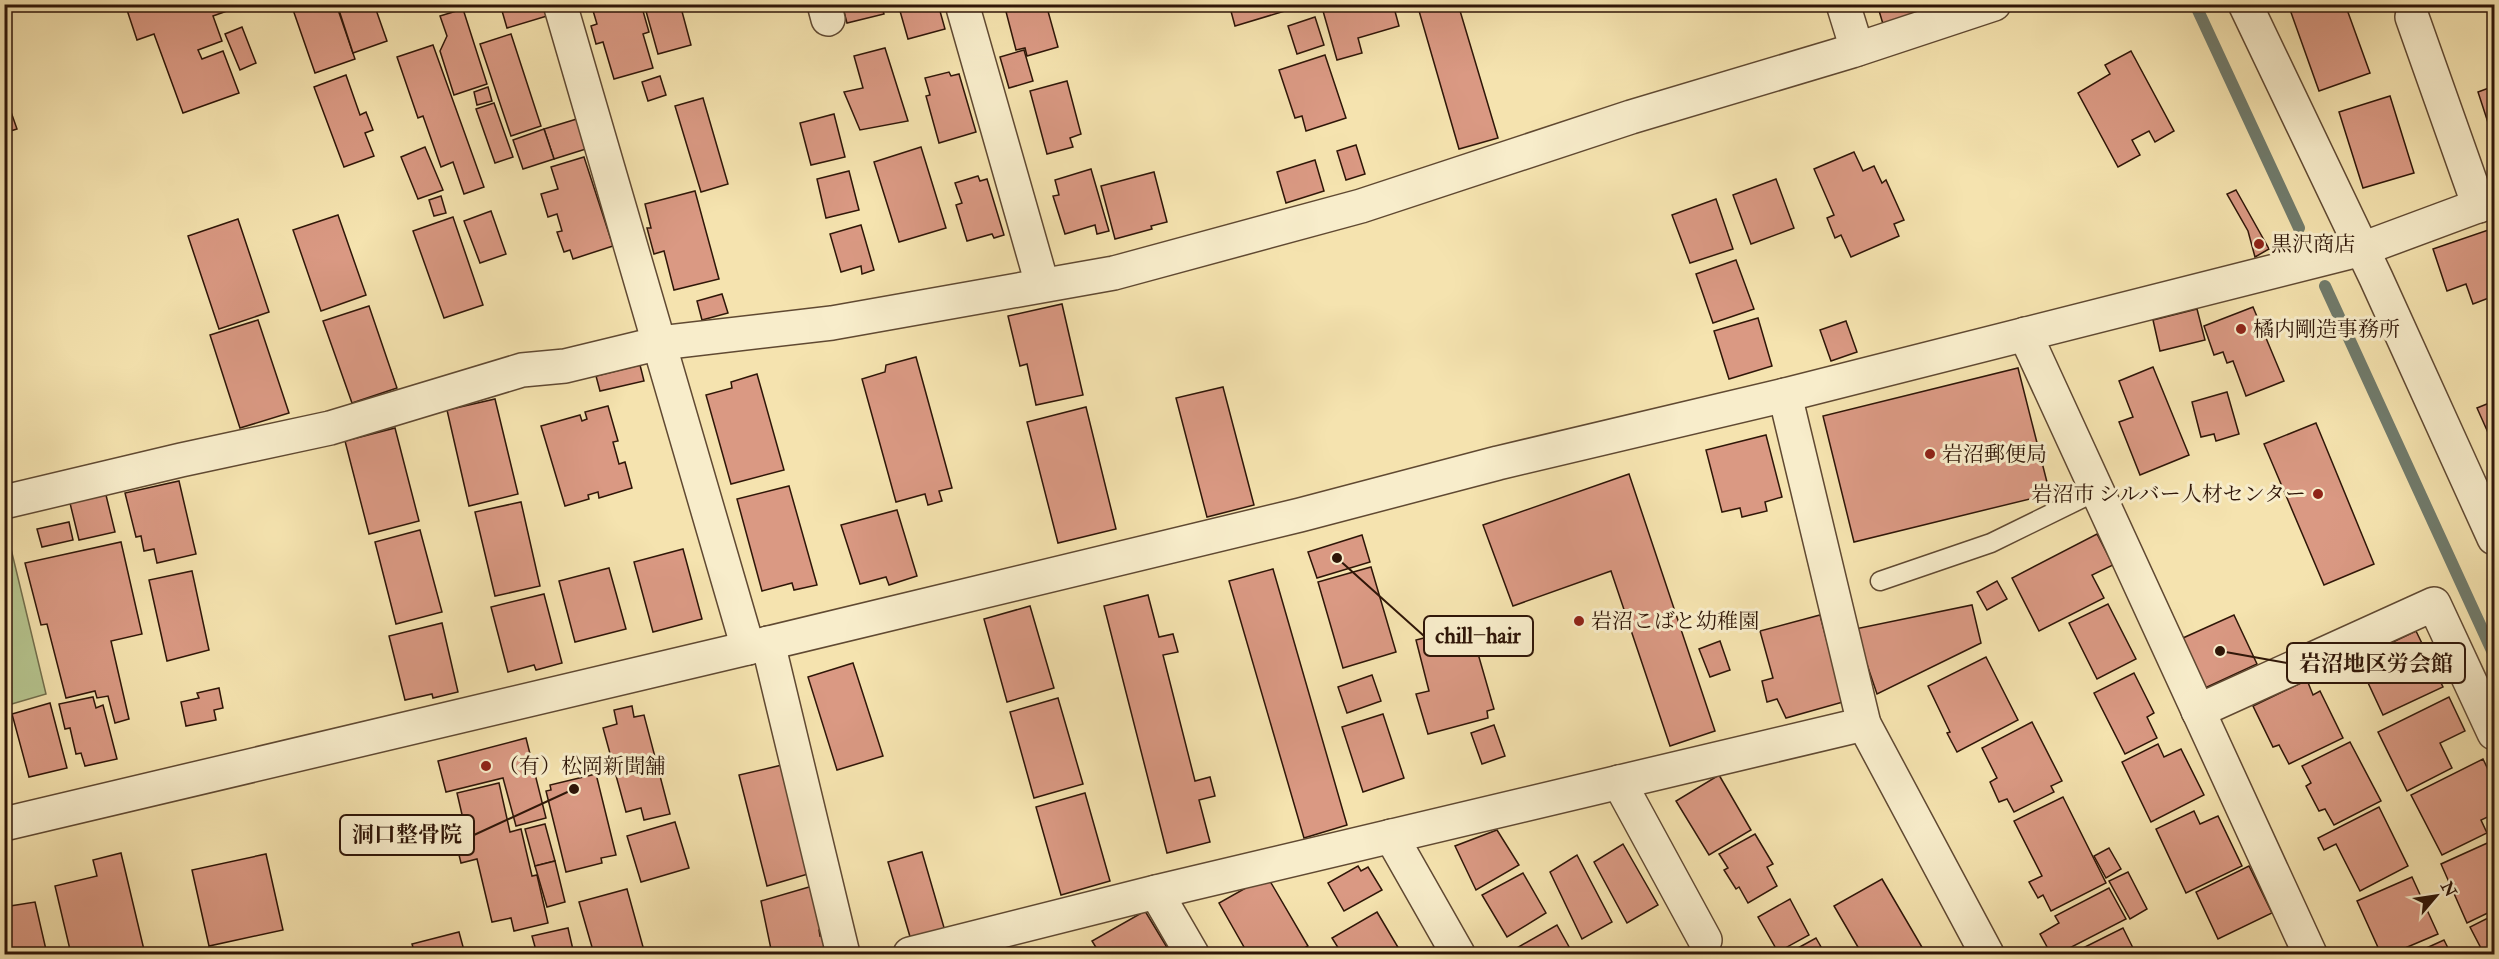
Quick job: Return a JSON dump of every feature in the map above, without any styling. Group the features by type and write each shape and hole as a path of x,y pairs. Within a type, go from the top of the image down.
{"street":[{"path":"561,4 660,343 758,646 843,954"},
{"path":"962,4 1042,284"},
{"path":"1843,4 1857,49"},
{"path":"4,502 330,428 522,370 565,366 660,343 832,323 1114,273 1361,206 1631,117 1857,49 1994,4"},
{"path":"2245,4 2362,249 2494,538"},
{"path":"4,824 758,646 1300,514 1498,463 1785,395 2362,249 2487,203 2412,17"},
{"path":"2025,334 2310,954"},
{"path":"1785,395 1864,724 1987,954"},
{"path":"2198,711 2434,604 2494,734"},
{"path":"922,953 1156,892 1864,724"},
{"path":"1619,782 1706,940"},
{"path":"1391,836 1458,954"},
{"path":"1156,892 1192,954"}],"lane":[{"path":"1880,581 1992,543 2097,491"}],"green space":[{"path":"5,524 46,694 4,706"}],"building":[{"path":"125,4 225,4 227,11 213,16 222,41 198,50 202,59 223,51 239,93 183,113 154,34 137,40"},
{"path":"291,4 336,4 355,59 315,73"},
{"path":"337,4 374,4 387,41 353,53"},
{"path":"500,4 544,4 547,16 507,28"},
{"path":"591,4 641,4 649,32 643,34 653,68 614,79 603,42 596,44 591,26 597,24"},
{"path":"644,4 680,4 691,45 658,54"},
{"path":"726,4 750,4 750,5 728,11"},
{"path":"842,4 881,4 884,14 847,23"},
{"path":"898,4 938,4 945,29 908,39"},
{"path":"1004,4 1046,4 1058,47 1027,56 1025,48 1016,50"},
{"path":"1229,4 1308,4 1235,26"},
{"path":"1321,4 1393,4 1399,26 1358,38 1362,53 1337,60"},
{"path":"1417,4 1458,4 1498,138 1459,149"},
{"path":"1877,4 1915,4 1918,13 1883,24"},
{"path":"2288,4 2345,4 2370,73 2319,91"},
{"path":"463,9 487,84 454,95 440,51 447,36 440,16"},
{"path":"1315,17 1324,45 1297,54 1288,26"},
{"path":"242,27 256,63 240,70 225,34"},
{"path":"511,34 541,126 511,136 480,44"},
{"path":"433,45 484,187 464,194 453,162 441,167 423,116 418,118 397,57"},
{"path":"885,48 908,121 860,130 844,92 863,88 854,56"},
{"path":"1024,50 1033,81 1009,88 1000,57"},
{"path":"2131,51 2174,131 2155,142 2149,131 2132,140 2140,155 2118,167 2078,93 2110,74 2105,65"},
{"path":"1325,55 1346,118 1306,131 1302,116 1295,118 1279,70"},
{"path":"949,72 951,76 959,74 976,132 939,143 926,96 930,95 925,78"},
{"path":"346,75 360,115 366,112 373,130 365,133 374,156 344,167 314,87"},
{"path":"660,76 666,95 648,101 642,82"},
{"path":"1067,81 1081,134 1070,138 1073,147 1047,154 1030,91"},
{"path":"2494,86 2494,141 2478,92"},
{"path":"488,87 492,101 477,105 474,92"},
{"path":"4,92 17,129 4,133"},
{"path":"2390,96 2414,173 2363,188 2339,112"},
{"path":"703,98 728,184 701,192 675,106"},
{"path":"494,103 513,157 495,163 476,109"},
{"path":"834,114 845,157 811,165 800,123"},
{"path":"580,118 589,148 554,159 544,129"},
{"path":"544,129 554,159 523,169 513,140"},
{"path":"1356,145 1365,174 1346,180 1337,151"},
{"path":"425,147 443,190 418,199 401,157"},
{"path":"921,147 946,228 899,242 874,162"},
{"path":"1854,152 1863,171 1874,166 1882,183 1886,180 1904,220 1894,224 1899,236 1851,257 1841,235 1835,238 1827,218 1834,215 1814,169"},
{"path":"584,157 613,246 573,259 570,250 564,252 557,232 562,231 557,214 548,217 541,194 558,189 551,167"},
{"path":"1315,160 1324,191 1286,203 1277,172"},
{"path":"1091,169 1109,231 1097,234 1095,225 1065,234 1053,196 1059,195 1055,180"},
{"path":"849,171 859,210 826,218 817,179"},
{"path":"1154,172 1167,222 1151,226 1152,229 1115,239 1101,186"},
{"path":"978,176 980,181 987,179 1004,235 994,238 992,234 967,241 956,205 962,203 955,183"},
{"path":"1776,179 1794,228 1751,244 1733,195"},
{"path":"2236,190 2269,249 2255,257 2248,231 2227,194"},
{"path":"695,191 719,279 674,290 664,251 654,254 647,228 651,228 645,204"},
{"path":"441,196 446,213 434,216 429,200"},
{"path":"1716,199 1733,249 1690,263 1672,215"},
{"path":"491,211 506,254 480,263 464,221"},
{"path":"338,215 366,295 321,311 293,230"},
{"path":"453,217 483,305 444,318 413,231"},
{"path":"238,219 269,312 219,329 188,236"},
{"path":"861,225 874,270 862,274 861,266 841,272 830,234"},
{"path":"2494,228 2494,296 2473,304 2466,284 2447,291 2433,249"},
{"path":"1736,260 1754,309 1713,323 1696,274"},
{"path":"722,294 728,313 702,320 697,301"},
{"path":"1062,304 1083,395 1036,405 1027,364 1020,366 1008,316"},
{"path":"369,306 397,388 352,403 323,321"},
{"path":"2253,307 2284,381 2246,396 2233,361 2227,363 2223,352 2214,355 2204,326"},
{"path":"2197,309 2205,340 2160,351 2153,320"},
{"path":"1758,318 1772,366 1729,379 1714,331"},
{"path":"258,320 289,413 240,428 210,335"},
{"path":"1846,321 1857,352 1831,361 1820,330"},
{"path":"916,357 952,488 939,491 942,501 928,505 925,494 896,502 862,379 885,372 886,365"},
{"path":"640,365 644,381 600,391 596,376"},
{"path":"2153,367 2189,455 2140,475 2119,422 2133,417 2119,381"},
{"path":"2018,368 2050,494 1854,542 1823,416"},
{"path":"757,374 784,470 731,484 706,395 732,388 731,382"},
{"path":"1223,387 1254,505 1207,517 1176,398"},
{"path":"2227,392 2239,434 2216,441 2214,434 2201,437 2192,402"},
{"path":"495,399 518,494 469,506 447,410"},
{"path":"2494,401 2494,446 2477,408"},
{"path":"608,406 618,441 613,442 619,464 625,462 632,488 599,498 598,492 588,495 589,499 565,506 541,426 580,415 582,421 587,419 585,412"},
{"path":"1086,407 1116,529 1058,543 1027,422"},
{"path":"2316,423 2374,564 2324,585 2264,444"},
{"path":"395,428 419,521 369,534 345,441"},
{"path":"1766,435 1782,497 1765,502 1767,511 1742,517 1740,508 1722,512 1706,450"},
{"path":"1629,474 1715,731 1670,746 1611,571 1513,606 1483,525"},
{"path":"179,481 196,554 157,563 154,549 144,551 141,536 136,537 125,493"},
{"path":"789,486 817,585 794,590 792,583 762,591 737,499"},
{"path":"105,491 115,532 79,540 69,499"},
{"path":"521,502 540,586 495,596 475,512"},
{"path":"897,510 917,576 889,585 886,577 860,584 841,525"},
{"path":"69,522 73,540 42,547 37,529"},
{"path":"420,530 442,612 396,624 375,542"},
{"path":"2097,534 2113,565 2092,575 2104,598 2039,631 2012,578"},
{"path":"1362,535 1370,562 1317,578 1308,552"},
{"path":"121,542 142,634 111,641 129,719 115,723 108,696 97,698 95,691 66,698 47,624 41,625 25,563"},
{"path":"683,549 702,619 653,632 634,562"},
{"path":"1371,567 1396,652 1343,668 1318,582"},
{"path":"609,568 626,629 575,642 559,581"},
{"path":"1273,569 1347,825 1304,838 1229,581"},
{"path":"192,571 209,650 167,661 149,580"},
{"path":"1997,581 2007,599 1987,610 1977,592"},
{"path":"544,594 562,663 536,670 534,665 508,672 491,607"},
{"path":"1148,595 1159,637 1173,634 1178,652 1163,655 1195,781 1210,777 1215,796 1199,800 1210,842 1167,853 1104,606"},
{"path":"2108,604 2136,659 2097,679 2069,623"},
{"path":"1972,605 1981,643 1877,694 1855,629"},
{"path":"1030,606 1054,688 1007,702 984,619"},
{"path":"1820,615 1843,702 1786,718 1777,699 1767,702 1762,681 1773,678 1760,631"},
{"path":"2234,615 2257,664 2205,688 2183,638"},
{"path":"442,623 458,692 433,698 432,694 405,700 389,636"},
{"path":"1470,626 1494,709 1487,711 1488,718 1428,734 1416,694 1429,691 1416,640"},
{"path":"2416,631 2443,687 2383,715 2357,659"},
{"path":"1720,641 1730,670 1710,677 1699,649"},
{"path":"1986,657 2018,720 1957,752 1928,686"},
{"path":"853,663 883,756 837,770 808,677"},
{"path":"2134,673 2154,713 2147,717 2157,738 2125,754 2094,693"},
{"path":"1372,675 1381,701 1347,713 1338,687"},
{"path":"2307,680 2313,695 2320,691 2343,738 2289,764 2279,745 2273,747 2253,706"},
{"path":"219,688 223,708 214,710 216,720 186,726 181,702 199,698 197,693"},
{"path":"93,697 96,708 103,705 117,759 85,766 81,753 76,754 70,728 65,729 59,704"},
{"path":"2449,697 2465,731 2440,743 2452,768 2407,791 2378,732"},
{"path":"1058,698 1083,784 1034,798 1010,712"},
{"path":"50,703 67,768 29,777 12,714"},
{"path":"632,706 634,717 644,715 670,814 644,820 641,808 626,812 603,728 617,724 614,710"},
{"path":"1383,714 1404,778 1363,792 1342,727"},
{"path":"2032,722 2062,781 2051,786 2054,792 2014,812 2007,799 1999,802 1990,782 1997,778 1982,748"},
{"path":"1494,725 1505,756 1482,764 1471,733"},
{"path":"526,738 546,818 516,826 503,778 446,792 438,761"},
{"path":"2350,742 2381,801 2334,825 2325,809 2319,811 2306,786 2311,783 2302,766"},
{"path":"2158,744 2164,757 2181,749 2204,795 2151,822 2122,762"},
{"path":"2483,759 2494,782 2488,785 2494,798 2488,802 2494,814 2481,820 2487,833 2442,855 2411,795"},
{"path":"782,765 808,874 767,886 739,775"},
{"path":"596,774 616,855 601,858 602,863 566,872 546,791 551,790 550,785"},
{"path":"1719,775 1751,830 1709,855 1676,801"},
{"path":"499,783 510,832 521,829 532,876 537,875 548,923 514,931 511,918 492,922 477,859 461,863 455,839 467,836 457,793"},
{"path":"1085,793 1110,881 1061,895 1036,807"},
{"path":"2063,797 2106,883 2051,911 2043,895 2038,898 2029,882 2042,876 2014,821"},
{"path":"2379,807 2408,866 2360,891 2336,844 2324,850 2318,838"},
{"path":"2194,811 2200,824 2218,816 2242,866 2186,893 2156,829"},
{"path":"675,822 689,868 641,882 627,836"},
{"path":"545,824 555,861 535,866 525,829"},
{"path":"1497,830 1519,865 1476,890 1455,846"},
{"path":"1755,834 1773,864 1767,867 1777,886 1748,903 1739,887 1736,889 1724,870 1728,868 1719,854"},
{"path":"2494,840 2494,910 2467,923 2441,864"},
{"path":"1623,844 1658,905 1627,923 1594,862"},
{"path":"2109,848 2121,869 2106,878 2094,856"},
{"path":"922,852 945,931 911,940 888,862"},
{"path":"121,853 145,954 71,954 55,886 97,876 93,860"},
{"path":"266,854 283,930 209,946 192,870"},
{"path":"1577,855 1612,922 1582,939 1550,872"},
{"path":"555,861 565,902 547,907 535,866"},
{"path":"1358,866 1361,871 1368,867 1382,890 1344,911 1328,883"},
{"path":"2249,866 2272,913 2218,939 2196,892"},
{"path":"2128,872 2147,909 2130,919 2109,881"},
{"path":"1523,873 1546,913 1507,937 1482,895"},
{"path":"1267,876 1308,946 1294,954 1248,954 1219,903"},
{"path":"2412,877 2438,934 2391,954 2381,954 2357,901"},
{"path":"1882,879 1926,954 1862,954 1834,906"},
{"path":"816,885 827,928 819,930 820,936 828,934 834,954 772,954 761,901"},
{"path":"2109,888 2126,919 2058,954 2051,954 2040,934 2059,923 2055,916"},
{"path":"627,889 645,954 594,954 579,902"},
{"path":"1790,899 1809,935 1778,952 1758,917"},
{"path":"35,902 47,954 4,954 4,907"},
{"path":"1145,911 1171,954 1100,954 1092,941"},
{"path":"1377,912 1402,954 1342,954 1332,938"},
{"path":"2494,915 2494,954 2484,954 2470,927"},
{"path":"1557,925 1573,954 1518,954 1515,949"},
{"path":"568,928 574,954 537,954 532,936"},
{"path":"2123,928 2136,954 2071,954"},
{"path":"459,932 465,954 415,954 412,944"},
{"path":"1816,938 1825,954 1787,954"},
{"path":"2444,940 2451,954 2413,954"}],"waterway":[{"path":"2195,4 2299,228"},
{"path":"2325,286 2494,655"}],"place":[{"name":"黒沢商店","path":"2259,244"},
{"name":"橘内剛造事務所","path":"2241,329"},
{"name":"岩沼郵便局","path":"1930,454"},
{"name":"岩沼市 シルバー人材センター","path":"2318,494"},
{"name":"chill−hair","path":"1337,558"},
{"name":"岩沼こばと幼稚園","path":"1579,621"},
{"name":"岩沼地区労会館","path":"2220,651"},
{"name":"（有）松岡新聞舗","path":"486,766"},
{"name":"洞口整骨院","path":"574,789"}]}
